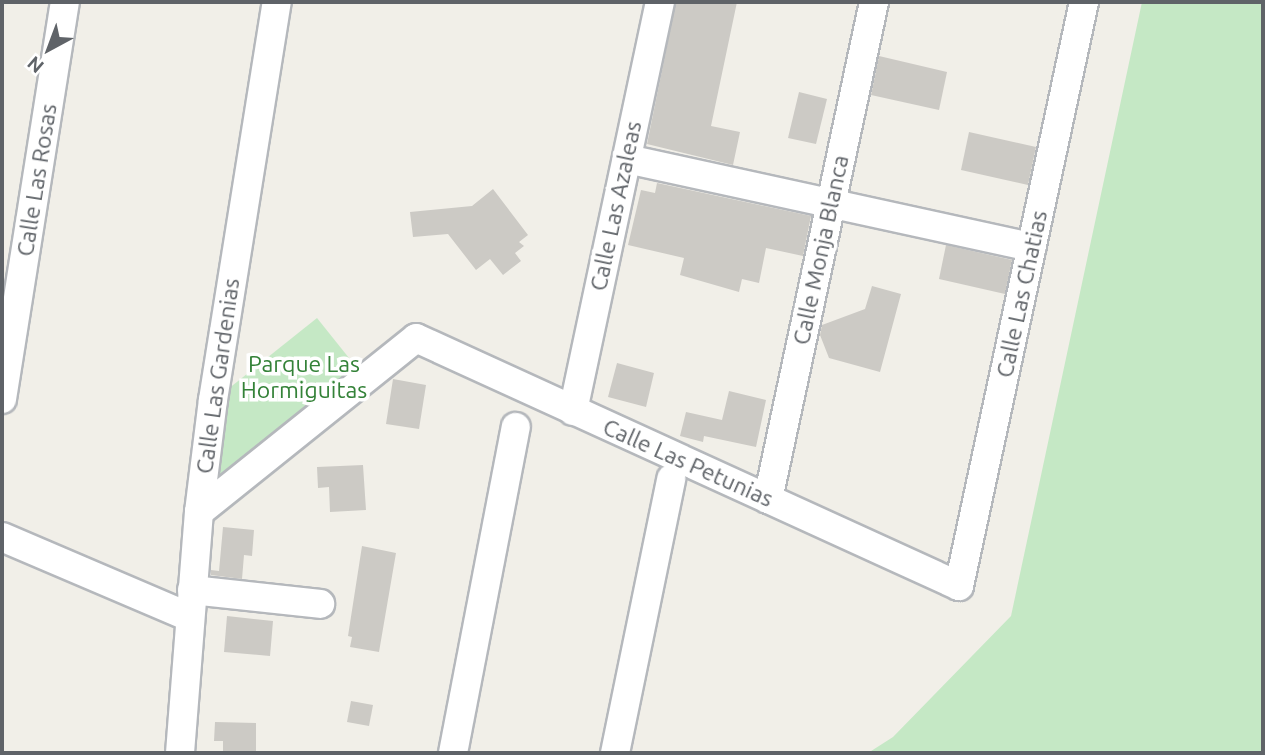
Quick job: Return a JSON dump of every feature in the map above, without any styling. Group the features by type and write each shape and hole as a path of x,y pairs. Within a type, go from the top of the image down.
{"street":[{"name":"Calle Las Rosas","path":"2,399 65,2"},
{"name":"Calle Las Gardenias","path":"180,753 199,512 213,401 277,2"},
{"name":"Calle Las Azaleas","path":"573,411 660,2"},
{"name":"Calle Monja Blanca","path":"768,499 874,2"},
{"name":"Calle Las Chatias","path":"959,586 1084,2"},
{"path":"626,159 1032,247"},
{"name":"Calle Las Petunias","path":"199,512 416,338 959,586"},
{"path":"453,753 516,427"},
{"path":"615,753 671,479"},
{"path":"2,537 191,603 320,604"}],"green space":[{"path":"1142,2 1263,2 1263,753 868,753 893,737 1011,616"},
{"name":"Parque Las Hormiguitas","path":"317,318 365,378 199,512 213,401"}],"building":[{"path":"676,2 737,2 711,126 740,132 733,165 647,144"},
{"path":"879,56 947,72 939,110 871,95"},
{"path":"799,92 827,99 816,144 788,138"},
{"path":"969,132 1036,147 1028,185 961,170"},
{"path":"657,183 811,216 803,256 766,248 759,283 742,279 739,292 680,275 684,258 628,245 641,190 655,193"},
{"path":"493,189 528,235 519,242 524,246 515,253 521,261 503,275 490,259 476,270 448,234 413,237 410,212 472,206"},
{"path":"946,245 1012,260 1005,294 939,279"},
{"path":"872,286 901,294 880,372 829,358 820,335 822,325 865,309"},
{"path":"617,363 654,373 646,407 608,397"},
{"path":"393,379 426,385 419,429 386,424"},
{"path":"729,391 766,400 756,447 704,436 703,442 680,436 686,412 722,420"},
{"path":"363,465 366,510 330,512 329,487 318,488 317,467"},
{"path":"223,527 254,530 252,556 244,555 242,579 211,575 211,570 219,571"},
{"path":"362,546 396,553 379,652 350,647 352,637 348,636"},
{"path":"227,616 273,621 270,656 224,652"},
{"path":"351,701 373,705 369,726 347,722"},
{"path":"215,722 256,723 256,753 223,753 223,741 214,741"}]}
